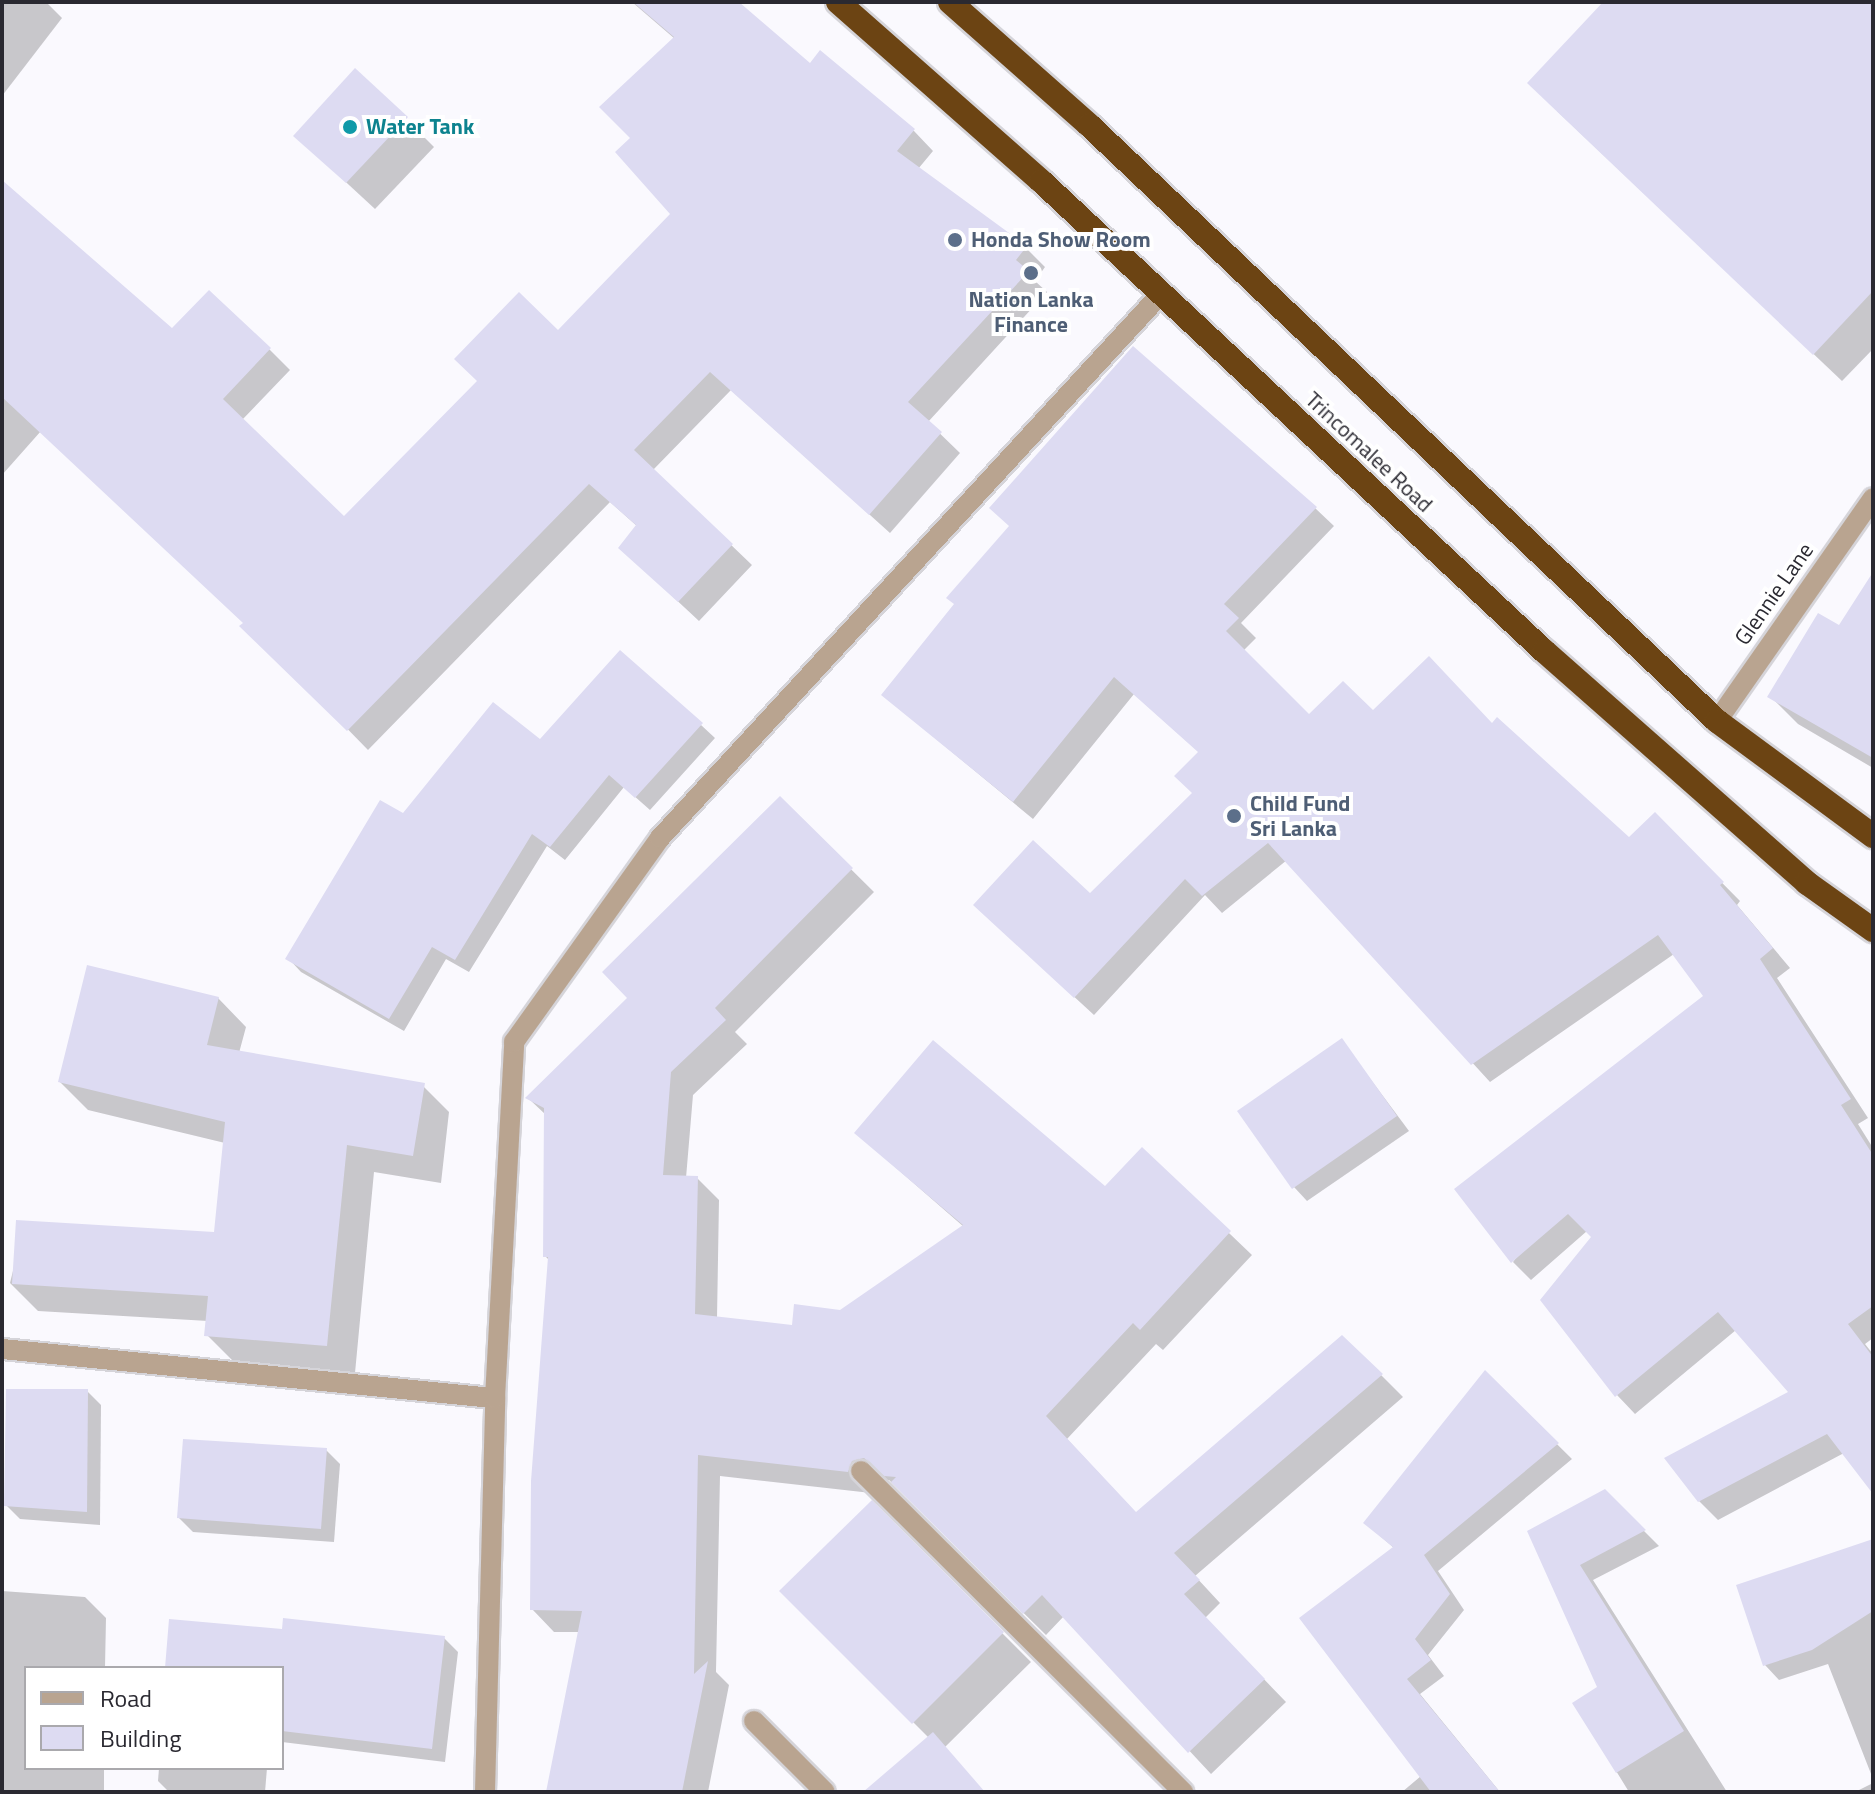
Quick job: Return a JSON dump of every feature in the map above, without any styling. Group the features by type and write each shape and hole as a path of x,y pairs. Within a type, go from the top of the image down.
{"highway":[{"name":"Trincomalee Road","path":"838,2 1161,294 1556,662 1807,883 1873,930"},
{"name":"Trincomalee Road","path":"950,2 1089,125 1717,721 1873,836"}],"street":[{"path":"485,1792 495,1398 514,1042 660,838 1161,294"},
{"name":"Glennie Lane","path":"1717,721 1873,498"},
{"path":"2,1349 495,1398"},
{"path":"861,1471 1183,1792"},
{"path":"754,1721 825,1792"}],"building":[{"path":"633,2 739,2 810,63 820,50 915,129 897,151 1027,246 1016,260 1029,271 908,402 942,432 869,515 710,372 634,450 733,544 678,602 618,548 636,525 589,484 347,731 239,626 243,623 2,397 2,180 172,328 209,290 271,348 223,399 344,516 477,381 454,359 519,292 558,330 670,214 615,152 630,138 599,107 674,37"},
{"path":"1603,2 1873,2 1873,291 1813,355 1527,83"},
{"name":"Water Tank","path":"355,68 408,117 346,183 293,136"},
{"path":"1133,346 1317,507 1224,604 1239,618 1226,631 1309,714 1343,681 1373,710 1429,656 1492,723 1497,717 1629,837 1655,812 1724,882 1720,885 1773,948 1760,959 1851,1099 1841,1105 1873,1155 1873,1306 1848,1324 1873,1357 1873,1494 1827,1434 1698,1502 1664,1458 1788,1392 1718,1312 1615,1397 1540,1300 1591,1237 1568,1214 1511,1263 1454,1189 1703,996 1658,935 1471,1065 1268,843 1202,896 1185,879 1074,998 973,905 1033,840 1090,893 1192,793 1174,776 1198,752 1114,677 1013,802 881,695 954,604 946,598 1009,526 989,508"},
{"path":"1873,572 1873,758 1767,697 1818,613 1839,625"},
{"path":"620,650 703,723 635,798 609,775 550,847 532,834 455,960 432,947 389,1019 285,959 380,800 403,813 493,702 540,739"},
{"path":"780,796 853,868 715,1008 726,1020 671,1072 663,1175 698,1176 695,1314 792,1325 794,1304 840,1310 963,1225 854,1133 933,1040 1105,1186 1142,1147 1231,1231 1140,1330 1133,1323 1046,1416 1136,1512 1342,1335 1383,1374 1174,1553 1200,1580 1184,1594 1265,1679 1188,1753 1042,1595 1023,1614 891,1482 896,1477 884,1476 864,1458 852,1461 848,1472 698,1455 694,1674 708,1661 682,1792 546,1792 582,1611 530,1610 531,1481 548,1257 543,1257 544,1108 525,1098 627,998 602,972"},
{"path":"87,965 219,997 207,1045 425,1083 413,1156 347,1145 327,1346 204,1336 208,1296 12,1284 16,1220 214,1232 225,1122 58,1082"},
{"path":"1342,1038 1397,1116 1292,1189 1237,1111"},
{"path":"1485,1370 1559,1443 1424,1555 1450,1594 1415,1639 1431,1660 1407,1679 1500,1792 1431,1792 1299,1618 1393,1547 1363,1523"},
{"path":"6,1389 88,1389 87,1512 4,1506"},
{"path":"183,1439 327,1448 321,1529 177,1518"},
{"path":"1605,1489 1646,1530 1580,1565 1684,1731 1616,1773 1572,1703 1597,1687 1527,1531"},
{"path":"872,1500 1004,1632 912,1724 779,1591"},
{"path":"1873,1539 1873,1611 1812,1650 1763,1666 1736,1585"},
{"path":"283,1618 445,1636 432,1749 284,1731 284,1666 165,1666 169,1619 282,1629"},
{"path":"933,1732 985,1792 863,1792"}],"place":[{"name":"Water Tank","path":"350,127"},
{"name":"Honda Show Room","path":"955,240"},
{"name":"Nation Lanka Finance","path":"1031,273"},
{"name":"Child Fund Sri Lanka","path":"1234,816"}]}
